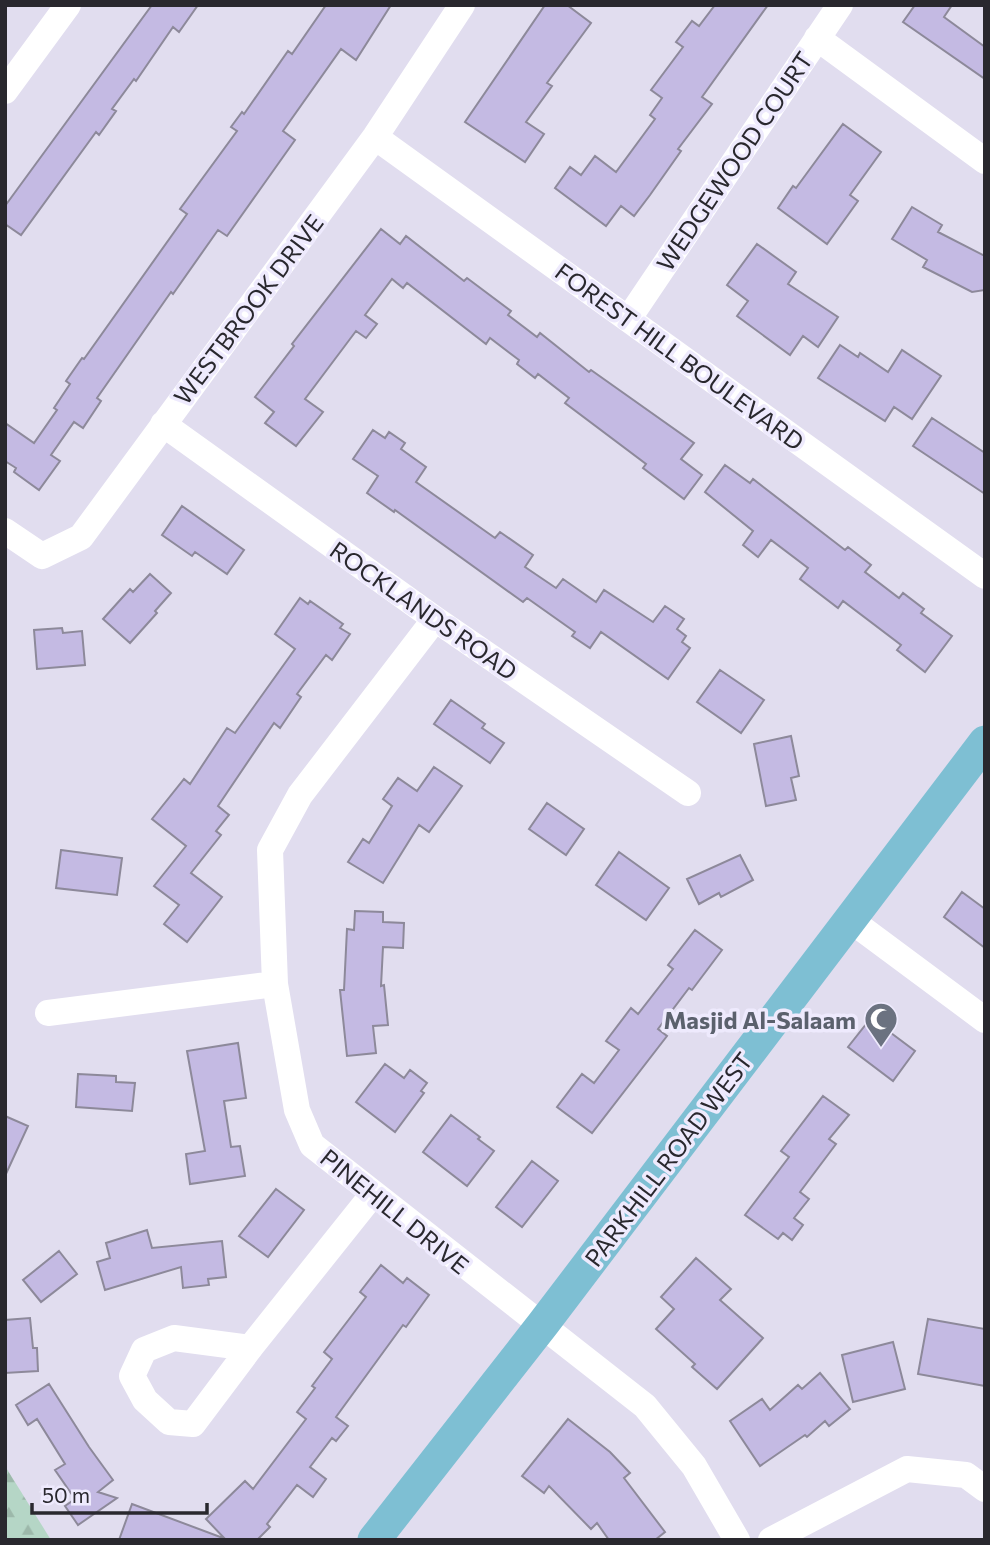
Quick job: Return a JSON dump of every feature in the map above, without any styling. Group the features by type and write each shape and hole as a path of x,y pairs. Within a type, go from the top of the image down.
{"main road":[{"name":"PARKHILL ROAD WEST","path":"374,1540 543,1324 985,742"}],"street":[{"path":"5,91 68,5"},
{"name":"WESTBROOK DRIVE","path":"5,531 42,556 81,537 375,137 462,5"},
{"name":"WEDGEWOOD COURT","path":"629,318 840,5"},
{"path":"817,38 985,161"},
{"name":"FOREST HILL BOULEVARD","path":"375,137 985,576"},
{"name":"ROCKLANDS ROAD","path":"163,424 435,619 688,793"},
{"name":"PINEHILL DRIVE","path":"435,619 300,795 270,850 275,984 297,1110 312,1145 645,1406 694,1466 737,1540"},
{"path":"849,919 985,1020"},
{"path":"48,1013 275,984"},
{"path":"250,1348 373,1194"},
{"path":"771,1540 907,1469 966,1475 985,1489"}],"green space":[{"path":"5,1466 51,1540 5,1540"}],"building":[{"path":"152,5 198,5 179,32 173,27 136,81 134,79 112,109 116,111 99,135 96,132 21,235 5,224 5,206"},
{"path":"326,5 391,5 356,60 341,49 283,131 295,140 227,236 218,230 173,294 171,292 97,398 101,401 83,428 74,422 51,455 60,461 39,490 14,472 16,468 5,461 5,423 34,443 57,410 54,408 70,384 66,381 187,214 180,209 237,131 231,127 242,112 244,114 288,51 292,54"},
{"path":"545,5 567,5 591,23 547,83 552,86 526,122 544,134 525,162 465,122"},
{"path":"715,5 768,5 702,97 712,104 678,149 681,151 650,195 634,216 621,206 606,226 555,188 570,167 581,175 595,156 616,172 655,119 650,115 662,98 651,90 683,47 676,42 692,21 699,26"},
{"path":"915,5 952,5 944,17 985,47 985,79 903,22"},
{"path":"843,124 881,152 850,195 858,201 827,244 778,208"},
{"path":"912,207 942,225 938,232 985,256 985,290 972,292 923,267 927,260 892,239"},
{"path":"381,229 400,244 406,236 464,281 467,278 511,311 508,315 537,337 540,333 589,372 591,370 694,443 681,459 702,475 684,499 643,468 646,464 565,403 569,398 538,374 535,378 517,364 519,360 490,338 486,344 407,283 403,288 392,279 365,315 377,324 366,338 356,331 305,399 323,412 296,446 265,423 274,412 255,397 294,346 292,344"},
{"path":"757,244 796,272 788,284 838,317 818,347 803,336 790,355 737,316 748,301 727,285"},
{"path":"840,345 858,357 860,353 888,372 902,350 941,376 912,419 894,407 885,421 818,378"},
{"path":"932,418 985,453 985,494 913,446"},
{"path":"373,430 385,438 389,432 405,443 401,449 426,467 416,482 495,538 500,532 533,555 525,567 556,588 563,579 596,602 604,590 653,622 665,606 684,619 677,629 686,636 682,642 690,648 668,679 601,632 590,648 572,636 575,632 527,598 523,602 395,510 394,512 367,493 378,476 353,459"},
{"path":"725,465 750,483 753,479 845,550 848,547 871,565 865,572 899,598 903,593 924,609 921,613 952,636 925,672 897,650 901,645 843,601 838,608 800,579 808,568 771,540 758,557 743,545 753,531 705,492"},
{"path":"182,506 244,550 227,574 195,552 192,556 162,535"},
{"path":"150,574 171,593 130,643 103,619 130,589 133,592"},
{"path":"300,598 308,604 310,601 343,624 340,628 350,634 332,660 326,655 297,694 301,697 280,728 274,723 218,806 229,815 216,831 221,835 191,873 222,897 187,942 164,924 179,905 154,886 186,846 152,819 184,779 190,784 227,728 235,733 295,649 275,634"},
{"path":"62,628 63,633 82,631 85,665 37,669 34,630"},
{"path":"720,670 764,700 741,733 697,702"},
{"path":"451,700 485,724 482,728 504,743 490,763 434,724"},
{"path":"791,736 799,776 791,778 796,800 766,806 754,744"},
{"path":"434,767 462,786 429,832 419,825 383,883 348,862 363,839 369,843 392,806 383,799 398,778 417,791"},
{"path":"547,803 584,829 566,855 529,829"},
{"path":"61,850 122,858 117,895 56,888"},
{"path":"619,852 669,888 646,920 596,885"},
{"path":"740,855 753,880 721,897 719,893 699,904 687,879"},
{"path":"962,892 985,909 985,948 944,917"},
{"path":"355,911 383,912 383,922 404,923 403,948 383,947 381,986 384,985 388,1025 373,1026 376,1053 347,1056 340,990 344,990 347,929 354,930"},
{"path":"695,930 722,950 658,1029 667,1036 592,1133 557,1107 582,1074 594,1083 619,1050 606,1041 631,1008 638,1014 673,969 668,965"},
{"name":"Masjid Al-Salaam","path":"871,1018 915,1051 893,1081 848,1047"},
{"path":"238,1043 246,1098 224,1101 231,1147 240,1146 245,1176 190,1184 186,1154 205,1151 187,1051"},
{"path":"385,1064 404,1078 410,1070 427,1083 421,1091 424,1093 395,1132 356,1102"},
{"path":"78,1074 116,1076 116,1082 135,1083 132,1111 76,1107"},
{"path":"823,1096 849,1115 829,1139 836,1144 800,1192 809,1199 794,1218 803,1225 792,1240 783,1233 778,1239 745,1215 789,1157 781,1151"},
{"path":"451,1115 494,1151 467,1186 423,1152"},
{"path":"5,1116 28,1126 5,1176"},
{"path":"532,1161 558,1181 522,1227 496,1207"},
{"path":"276,1189 304,1210 268,1257 239,1236"},
{"path":"147,1230 152,1248 222,1241 226,1277 208,1279 209,1285 183,1288 181,1267 105,1290 97,1262 110,1258 106,1243"},
{"path":"59,1251 77,1274 41,1302 23,1280"},
{"path":"696,1258 731,1289 720,1300 763,1338 717,1389 692,1367 695,1364 656,1329 674,1309 661,1297"},
{"path":"381,1265 403,1283 407,1278 429,1295 406,1327 403,1325 336,1417 348,1426 336,1441 332,1438 310,1467 326,1479 313,1497 297,1485 267,1524 270,1527 257,1540 226,1540 206,1519 245,1481 253,1489 306,1419 297,1412 332,1359 324,1352 366,1297 360,1292"},
{"path":"30,1318 33,1348 37,1348 38,1371 5,1373 5,1320"},
{"path":"928,1319 985,1329 985,1386 918,1374"},
{"path":"893,1342 905,1389 853,1402 842,1355"},
{"path":"820,1373 850,1409 829,1426 825,1421 807,1437 805,1435 760,1466 730,1421 762,1399 770,1410 798,1385 802,1389"},
{"path":"49,1384 113,1480 98,1492 117,1498 78,1525 65,1506 75,1499 55,1470 65,1464 37,1419 28,1425 16,1405"},
{"path":"568,1419 610,1452 630,1473 624,1478 665,1532 655,1540 609,1540 597,1523 591,1529 549,1486 544,1493 522,1476"},
{"path":"132,1504 223,1538 223,1540 119,1540"}],"place":[{"name":"Masjid Al-Salaam","path":"881,1049"}]}
